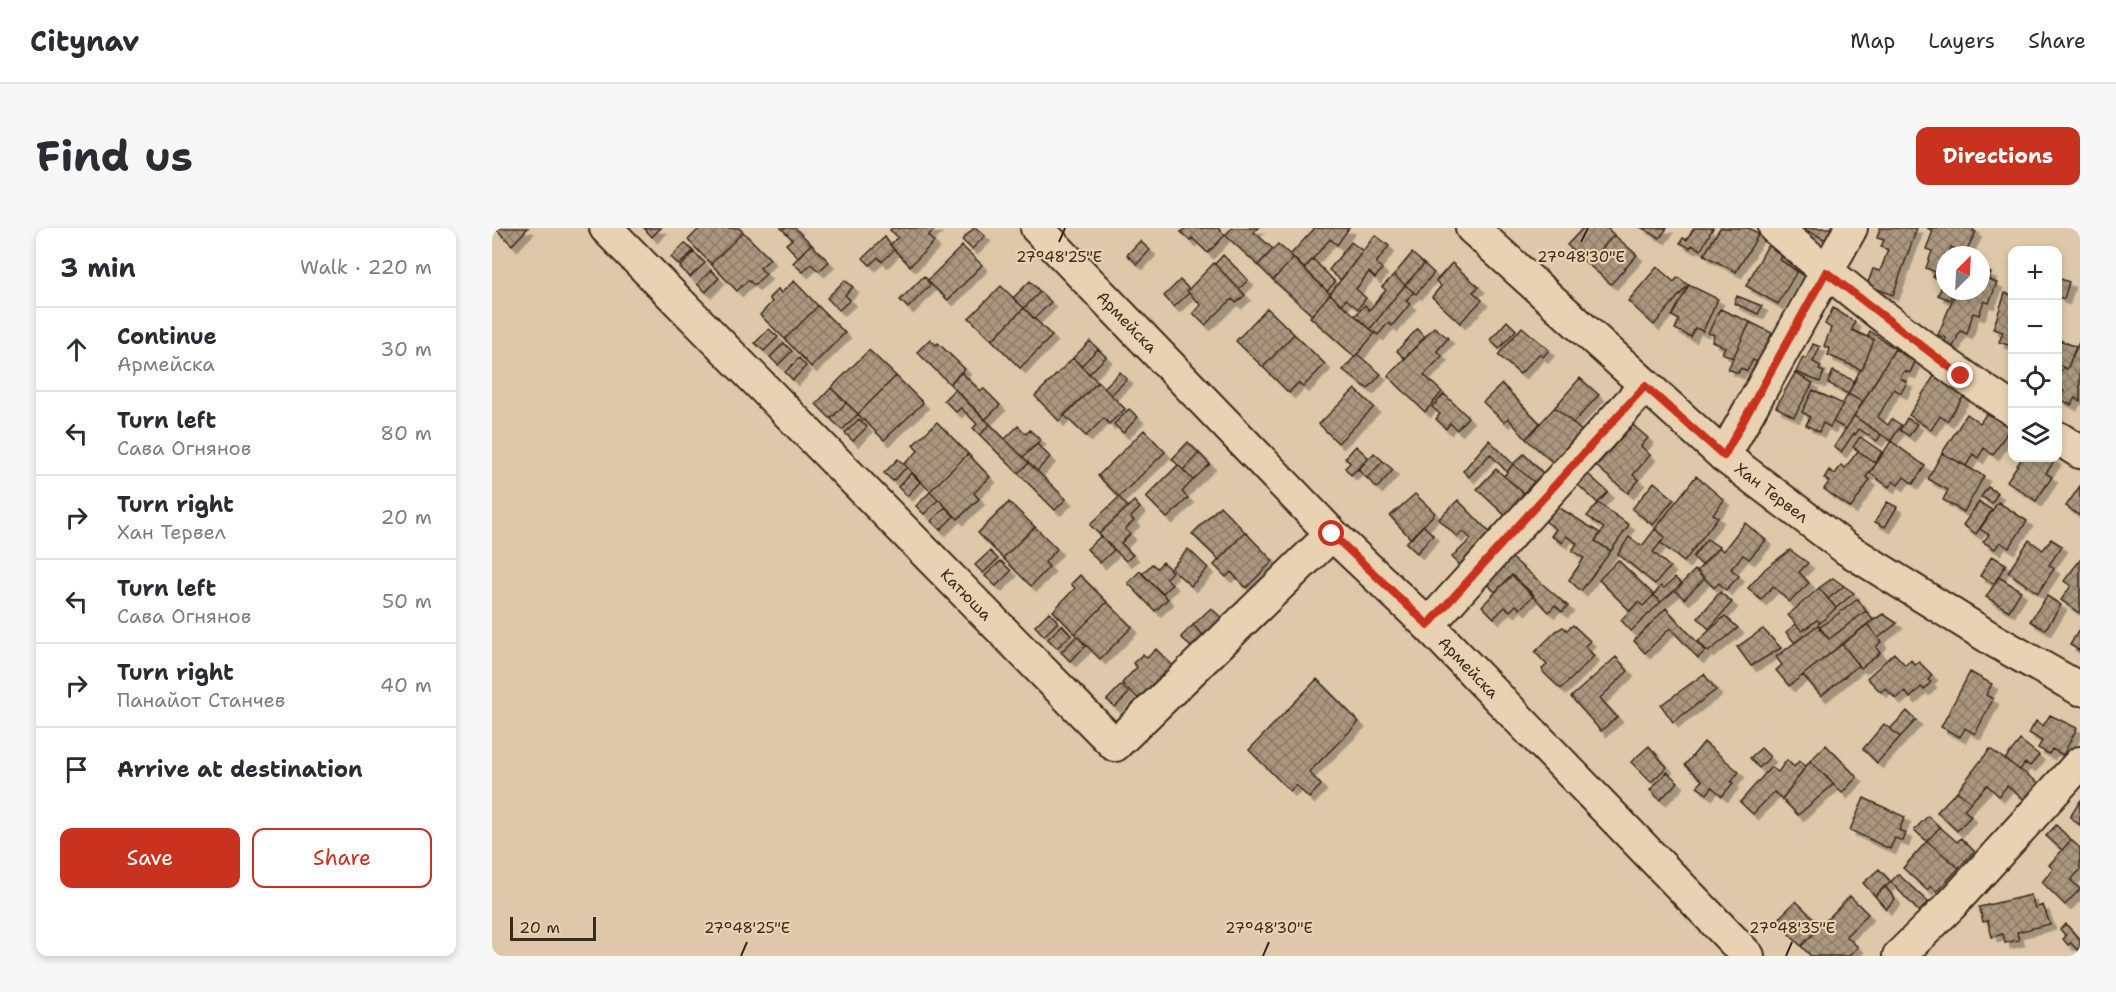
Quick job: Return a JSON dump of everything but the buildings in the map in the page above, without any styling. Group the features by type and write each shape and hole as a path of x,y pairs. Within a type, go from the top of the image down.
{"street":[{"name":"Катюша","path":"606,228 1114,745 1332,534"},
{"name":"Армейска","path":"1037,228 1332,534 1428,625 1748,956"},
{"name":"Хан Тервел","path":"1472,228 1724,456 1847,549 2080,689"},
{"path":"1775,228 1826,272 1961,376 2011,408"},
{"path":"1724,456 1851,228"},
{"path":"1428,625 1645,386"},
{"path":"2062,441 2080,452"},
{"path":"1899,956 1952,904 2080,763"}],"route":[{"path":"1332,534 1428,625 1645,386 1724,456 1826,272 1961,376"}]}
